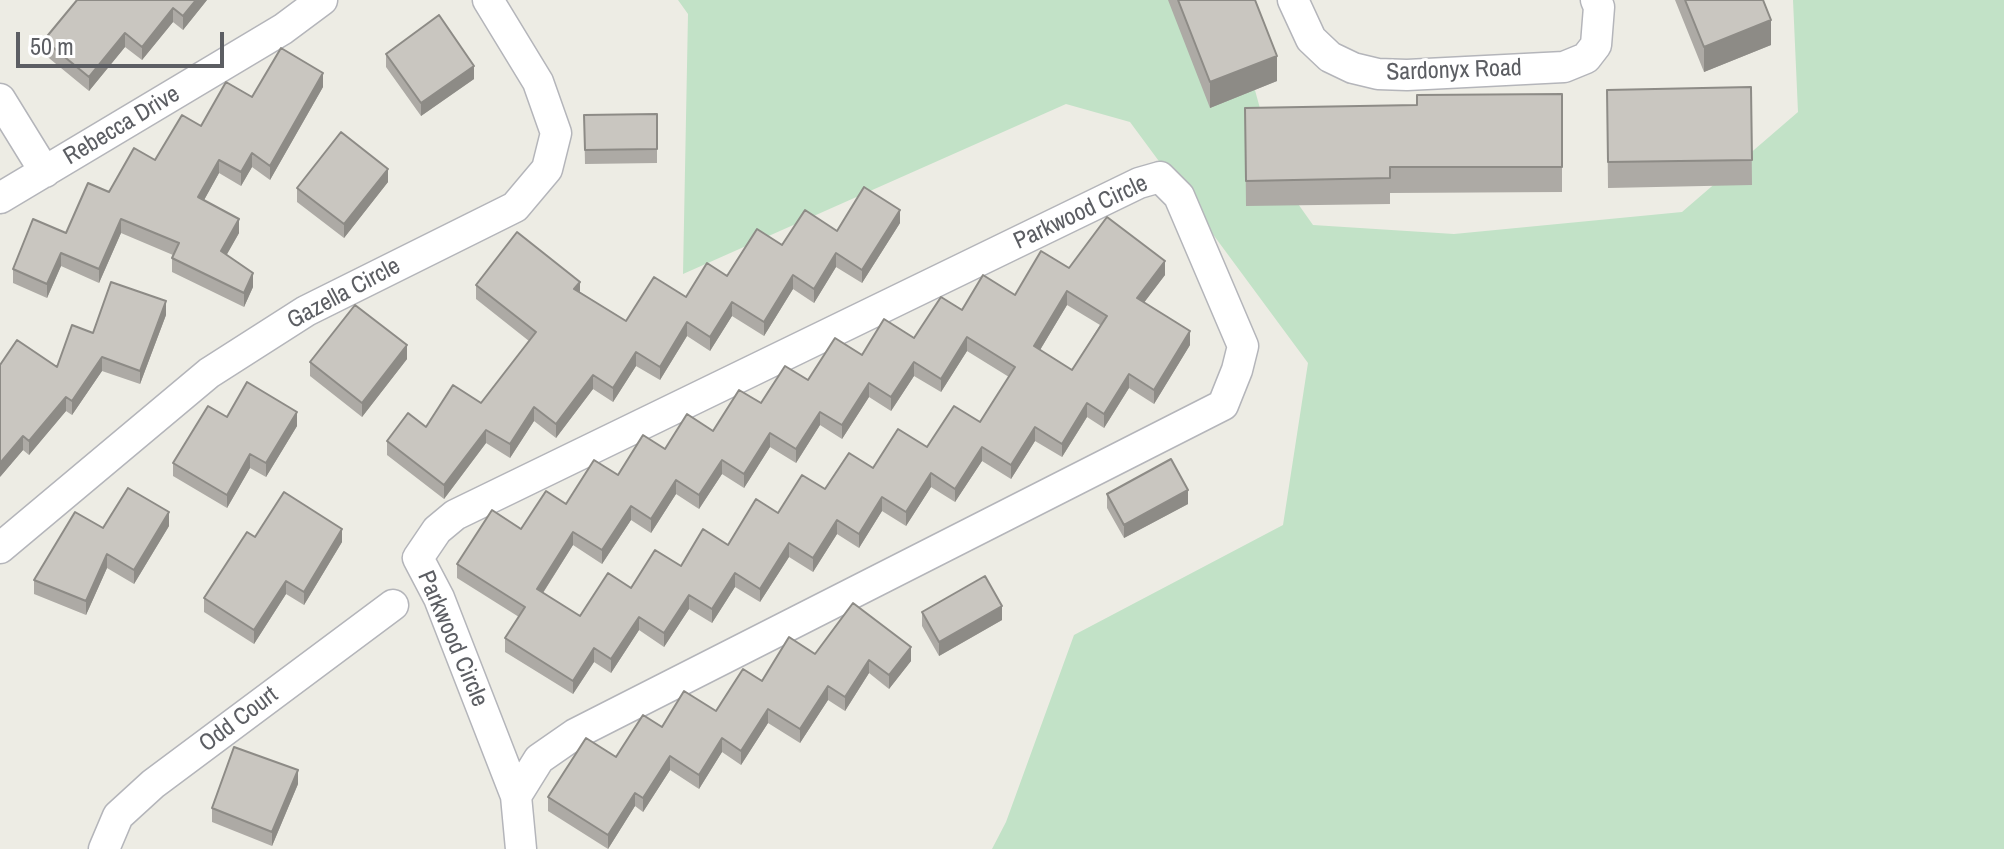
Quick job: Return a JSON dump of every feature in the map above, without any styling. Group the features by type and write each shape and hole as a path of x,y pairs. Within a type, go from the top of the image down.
{"street":[{"name":"Rebecca Drive","path":"0,198 283,29 322,0"},
{"name":"Gazella Circle","path":"0,548 209,373 306,311 515,207 547,169 556,133 538,82 488,0"},
{"name":"Sardonyx Road","path":"1293,0 1311,39 1330,57 1353,68 1378,74 1407,75 1564,67 1586,58 1596,45 1599,7 1596,0"},
{"path":"0,99 45,172"},
{"name":"Parkwood Circle","path":"516,796 539,759 575,734 1223,405 1243,346 1179,196 1160,177 1139,183 455,515 437,530 418,558 439,598 516,796 521,849"},
{"name":"Odd Court","path":"104,849 118,816 153,784 393,605"}],"green space":[{"path":"678,0 1228,0 1279,177 1313,225 1454,234 1682,212 1798,112 1793,0 2004,0 2004,849 992,849 1006,822 1074,635 1283,525 1308,363 1130,122 1066,104 683,274 688,14"}],"building":[{"path":"77,0 196,0 183,16 173,8 142,47 125,33 89,77 44,40"},
{"path":"1178,0 1255,0 1277,56 1210,82"},
{"path":"1685,0 1763,0 1771,20 1704,47"},
{"path":"439,15 474,66 421,103 386,54"},
{"path":"281,48 323,73 270,166 252,153 241,172 219,160 198,197 239,219 221,251 253,273 244,293 172,258 179,243 121,219 99,269 61,253 47,284 13,269 33,219 66,233 88,183 109,192 134,148 155,160 182,115 201,126 226,82 252,97"},
{"path":"1751,87 1752,160 1608,162 1607,90"},
{"path":"1562,94 1562,167 1390,167 1390,178 1246,181 1245,108 1417,105 1417,95"},
{"path":"657,114 657,149 585,150 584,115"},
{"path":"341,132 388,169 344,224 297,188"},
{"path":"864,187 900,210 862,270 836,253 814,289 793,275 764,322 732,302 710,337 687,322 660,367 636,352 613,388 593,375 556,424 534,407 510,444 486,430 444,485 387,441 408,413 426,427 453,385 481,403 536,332 476,285 517,232 580,282 574,289 626,321 654,277 686,297 707,263 727,276 757,229 782,245 805,210 837,231"},
{"path":"1107,217 1165,261 1137,298 1190,331 1154,390 1129,374 1104,414 1087,403 1062,444 1035,427 1011,465 982,447 955,489 931,473 906,512 882,497 859,534 837,520 813,558 789,543 760,589 735,573 712,609 689,595 664,633 639,617 611,659 594,648 573,681 505,638 525,607 457,564 492,510 521,529 546,491 566,504 594,460 618,475 643,435 665,449 687,414 713,431 739,390 761,403 785,366 808,380 835,338 862,355 884,319 914,338 941,297 962,310 983,275 1015,295 1041,251 1069,268","holes":["1067,291 1107,316 1072,370 1034,346","967,337 1015,367 980,422 954,406 927,447 898,429 873,468 849,453 825,489 802,475 778,513 756,499 728,545 703,529 681,566 655,550 631,588 608,573 580,616 537,589 573,532 602,550 631,506 651,519 676,480 699,495 722,460 744,474 770,433 796,449 820,412 842,425 869,383 891,397 914,362 941,379"]},
{"path":"111,282 166,301 140,371 102,357 72,401 66,397 29,441 23,436 0,463 0,365 17,340 57,367 72,325 93,333"},
{"path":"355,305 407,345 362,403 310,362"},
{"path":"247,382 297,412 266,463 250,454 227,495 173,463 208,406 227,417"},
{"path":"1171,459 1188,490 1124,525 1107,494"},
{"path":"128,488 169,512 134,570 107,554 86,601 34,580 75,512 103,528"},
{"path":"284,492 342,529 304,592 286,581 254,630 204,598 247,532 255,537"},
{"path":"985,576 1002,606 939,642 922,612"},
{"path":"853,603 911,647 889,675 869,660 845,697 828,686 800,729 768,709 741,751 722,738 699,775 670,756 643,798 635,793 608,835 548,797 586,738 616,757 643,715 662,727 684,691 716,711 743,669 762,681 789,637 815,654"},
{"path":"234,747 298,770 272,832 212,808"}]}
